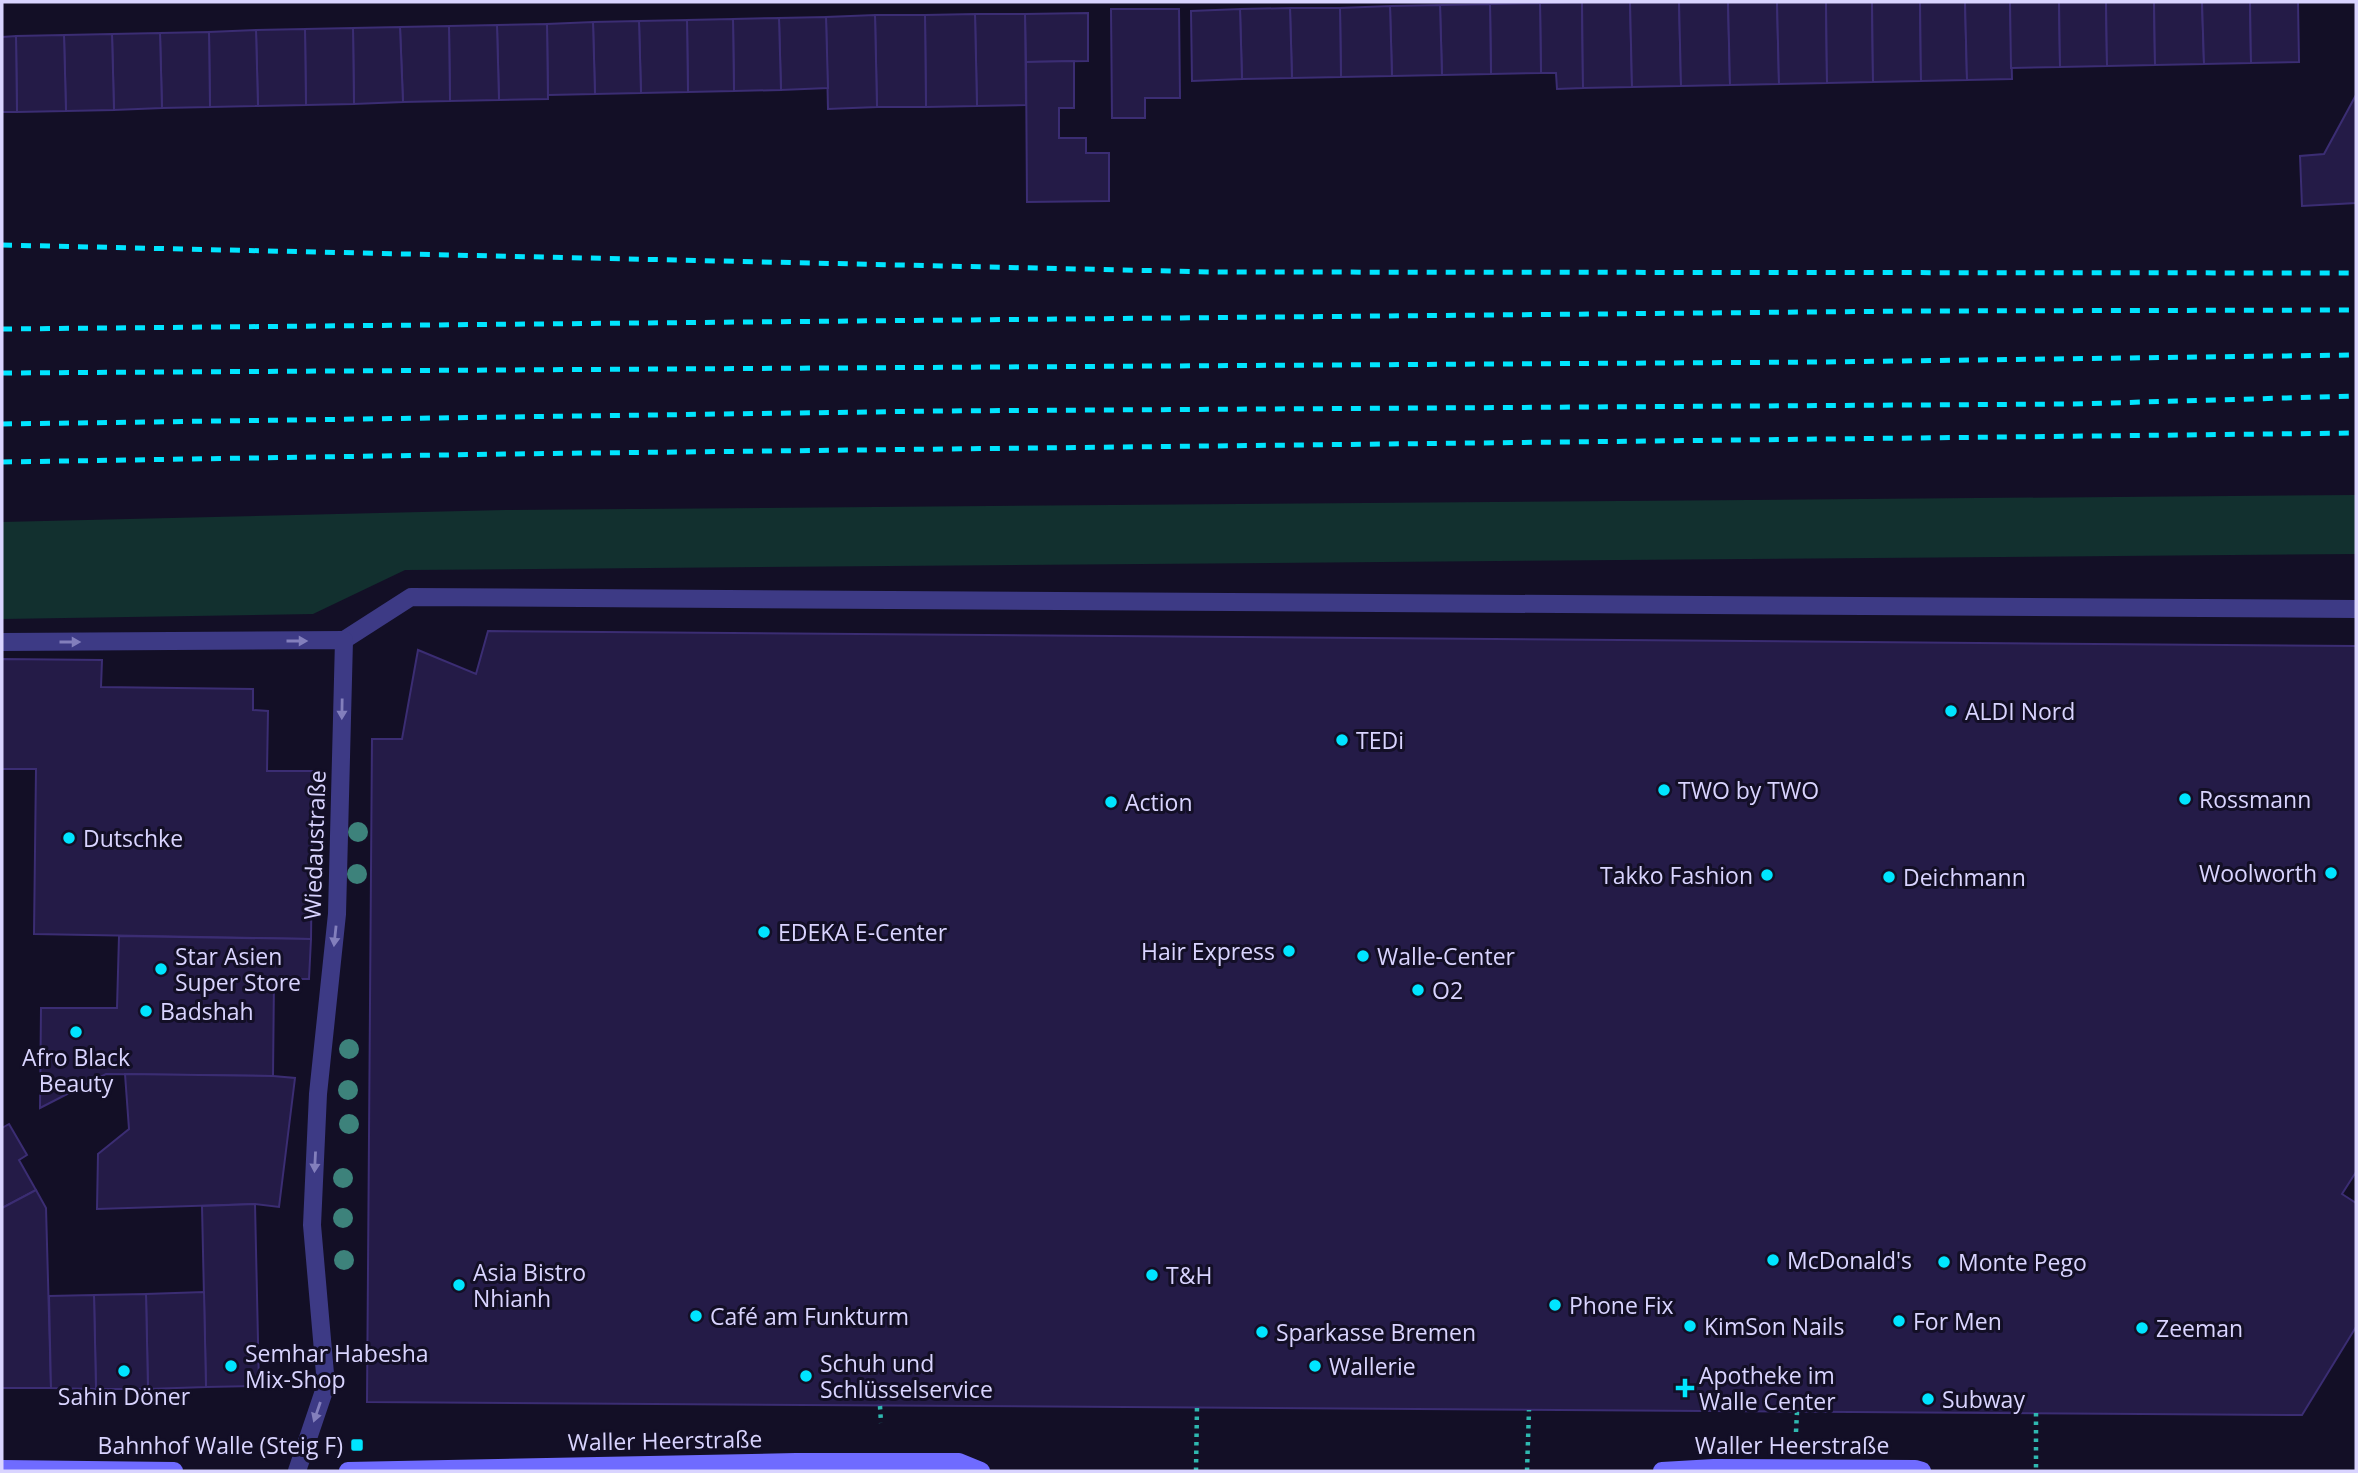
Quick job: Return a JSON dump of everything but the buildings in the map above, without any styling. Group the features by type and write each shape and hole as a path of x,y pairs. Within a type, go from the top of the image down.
{"main road":[{"name":"Waller Heerstraße","path":"348,1471 959,1462 982,1471"},
{"name":"Waller Heerstraße","path":"1662,1471 1714,1468 1922,1471"},
{"path":"2,1469 174,1471"}],"street":[{"path":"2,642 344,640 411,597 2356,609"},
{"name":"Wiedaustraße","path":"297,1471 326,1385 312,1225 318,1094 337,914 344,640"}],"path":[{"path":"1195,1471 1197,1408"},
{"path":"1527,1471 1529,1410"},
{"path":"2036,1413 2036,1471"}],"green space":[{"path":"2356,495 2356,554 405,570 313,614 2,619 2,522 505,510"}],"railway":[{"path":"2,245 1214,272 2356,273"},
{"path":"2,329 1914,311 2356,310"},
{"path":"2,373 1825,362 2356,355"},
{"path":"2,424 939,411 2073,404 2356,396"},
{"path":"2,462 2356,433"}],"place":[{"name":"ALDI Nord","path":"1951,711"},
{"name":"TEDi","path":"1342,740"},
{"name":"TWO by TWO","path":"1664,790"},
{"name":"Rossmann","path":"2185,799"},
{"name":"Action","path":"1111,802"},
{"name":"Dutschke","path":"69,838"},
{"name":"Woolworth","path":"2331,873"},
{"name":"Takko Fashion","path":"1767,875"},
{"name":"Deichmann","path":"1889,877"},
{"name":"EDEKA E-Center","path":"764,932"},
{"name":"Hair Express","path":"1289,951"},
{"name":"Walle-Center","path":"1363,956"},
{"name":"Star Asien Super Store","path":"161,969"},
{"name":"O2","path":"1418,990"},
{"name":"Badshah","path":"146,1011"},
{"name":"Afro Black Beauty","path":"76,1032"},
{"name":"McDonald's","path":"1773,1260"},
{"name":"Monte Pego","path":"1944,1262"},
{"name":"T&H","path":"1152,1275"},
{"name":"Asia Bistro Nhianh","path":"459,1285"},
{"name":"Phone Fix","path":"1555,1305"},
{"name":"Café am Funkturm","path":"696,1316"},
{"name":"For Men","path":"1899,1321"},
{"name":"KimSon Nails","path":"1690,1326"},
{"name":"Zeeman","path":"2142,1328"},
{"name":"Sparkasse Bremen","path":"1262,1332"},
{"name":"Semhar Habesha Mix-Shop","path":"231,1366"},
{"name":"Wallerie","path":"1315,1366"},
{"name":"Sahin Döner","path":"124,1371"},
{"name":"Schuh und Schlüsselservice","path":"806,1376"},
{"name":"Apotheke im Walle Center","path":"1685,1388"},
{"name":"Subway","path":"1928,1399"},
{"name":"Bahnhof Walle (Steig F)","path":"357,1445"}]}
